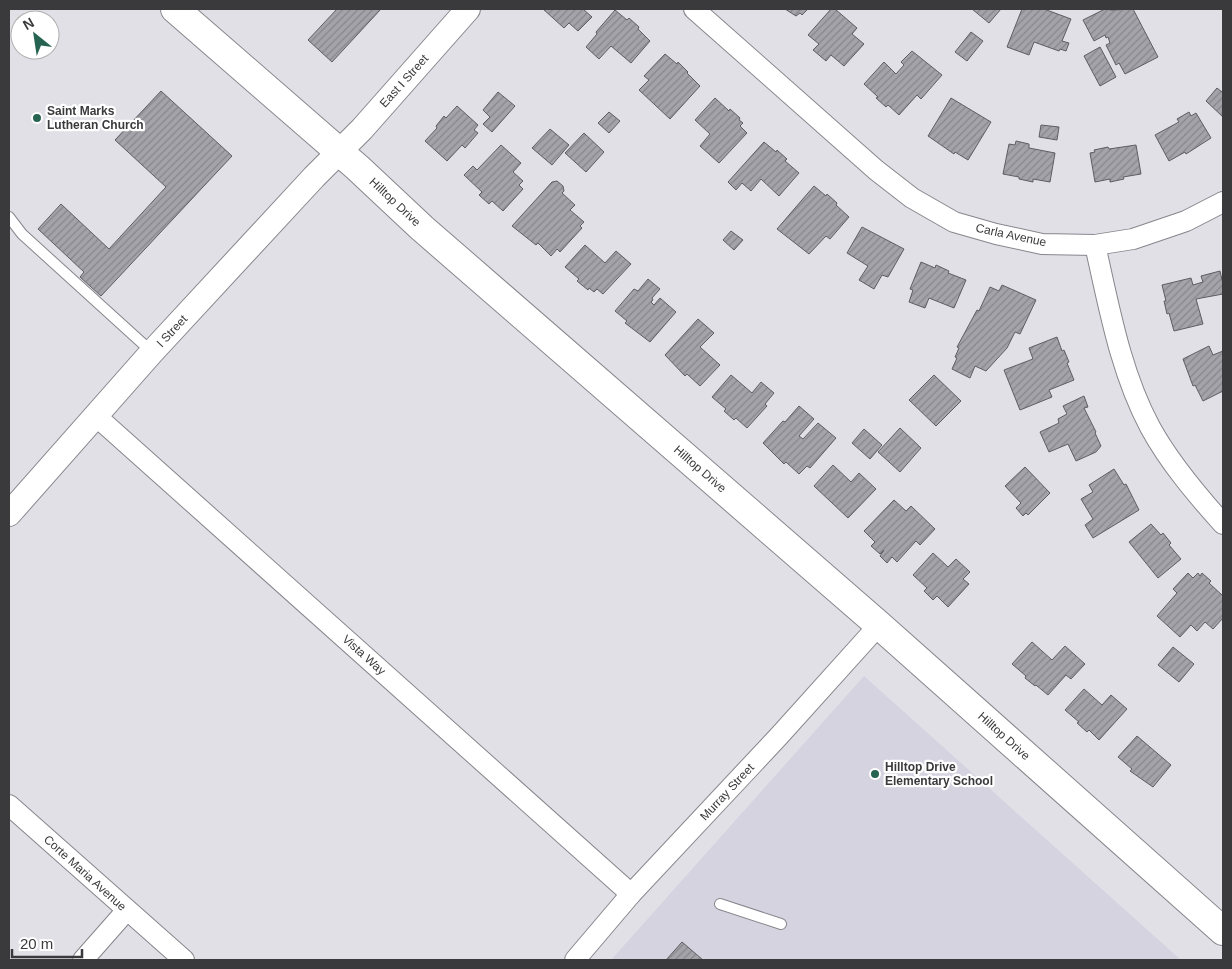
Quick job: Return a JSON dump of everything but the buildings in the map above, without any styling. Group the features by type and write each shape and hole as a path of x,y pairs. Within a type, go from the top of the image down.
{"main road":[{"name":"Hilltop Drive","path":"175,9 422,228 879,625 1223,931"}],"street":[{"name":"East I Street","path":"339,153 468,9"},
{"name":"Carla Avenue","path":"694,9 876,170 912,198 954,222 1042,244 1095,245 1133,239 1186,221 1223,202"},
{"name":"I Street","path":"9,514 152,352 314,177 339,153"},
{"path":"1095,245 1120,351 1150,427 1180,473 1223,524"},
{"name":"Vista Way","path":"96,416 631,894"},
{"name":"Murray Street","path":"575,960 631,894 879,625"},
{"name":"Corte Maria Avenue","path":"9,805 184,960"},
{"path":"83,960 126,910"}],"lane":[{"path":"9,217 22,234 152,352"},
{"path":"720,904 781,924"}],"shaded area":[{"name":"Hilltop Drive Elementary School","path":"864,676 1181,960 611,960"}],"place":[{"name":"Saint Marks Lutheran Church","path":"37,118"},
{"name":"Hilltop Drive Elementary School","path":"875,774"}]}
